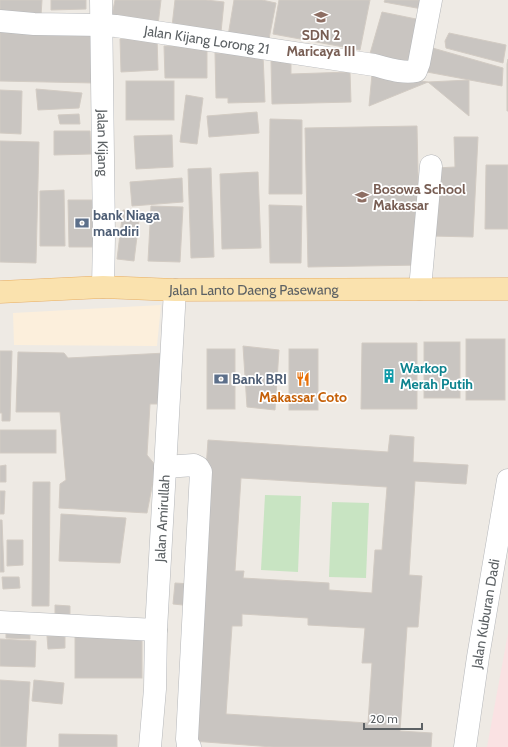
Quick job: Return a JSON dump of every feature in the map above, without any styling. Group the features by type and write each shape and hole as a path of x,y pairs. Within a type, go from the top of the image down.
{"main road":[{"name":"Jalan Lanto Daeng Pasewang","path":"0,292 104,287 175,290 508,289"}],"street":[{"name":"Jalan Kijang","path":"101,0 109,26 104,287"},
{"name":"Jalan Kijang Lorong 21","path":"0,21 34,24 109,26 374,65 409,72 416,71 419,63 431,0"},
{"path":"420,289 431,166"},
{"name":"Jalan Amirullah","path":"150,747 155,689 156,630 175,290"},
{"path":"165,467 194,465 198,467 201,472 189,689 187,739 188,746 190,747"},
{"name":"Jalan Kuburan Dadi","path":"465,747 478,657 507,488"},
{"path":"0,622 156,630"},
{"path":"155,689 189,689"}],"shaded area":[{"path":"161,305 157,346 14,345 13,313"},
{"path":"508,633 508,747 487,747"}],"green space":[{"path":"265,495 301,496 298,572 261,570"},
{"path":"332,502 369,503 366,578 329,577"}],"building":[{"path":"0,0 42,0 41,16 0,12"},
{"path":"51,0 86,0 86,9 51,10"},
{"path":"115,0 161,0 158,25 111,20"},
{"path":"175,0 206,0 224,2 221,32 172,26"},
{"path":"234,0 262,0 276,3 268,44 228,36"},
{"name":"SDN 2 Maricaya III","path":"279,0 370,0 360,50 273,34"},
{"path":"385,0 423,0 422,9 384,2"},
{"path":"382,12 421,20 413,69 369,57"},
{"path":"0,28 95,31 94,83 0,81"},
{"path":"449,33 506,45 503,63 446,48 445,41"},
{"path":"157,37 158,70 121,72 120,39"},
{"path":"164,46 207,46 207,78 165,78"},
{"path":"429,47 503,68 502,86 427,72"},
{"path":"215,53 263,55 265,102 228,103 228,98 216,98"},
{"path":"508,59 508,111 507,111 507,64"},
{"path":"291,60 291,74 350,72 351,102 272,104 271,61"},
{"path":"372,74 428,82 369,106"},
{"path":"469,80 469,116 428,82"},
{"path":"126,81 174,81 174,120 126,120"},
{"path":"36,89 82,93 79,108 38,110"},
{"path":"0,90 22,91 21,134 0,133"},
{"path":"186,95 203,98 197,144 180,142"},
{"path":"257,112 259,133 209,137 207,116"},
{"path":"79,114 80,124 60,124 58,115"},
{"path":"270,119 302,120 302,194 269,194"},
{"name":"Bosowa School Makassar","path":"417,126 420,265 308,267 305,128"},
{"path":"54,131 90,131 91,154 54,155"},
{"path":"172,135 173,167 136,169 134,136"},
{"path":"454,137 478,137 473,237 432,236 436,168 455,167"},
{"path":"0,141 39,142 36,263 0,262"},
{"path":"486,165 508,165 508,229 485,229"},
{"path":"211,168 214,257 191,258 188,169"},
{"path":"258,172 261,248 222,249 220,174"},
{"path":"182,178 183,202 132,206 130,182"},
{"path":"64,190 65,246 40,246 40,191"},
{"name":"bank Niaga mandiri","path":"68,200 95,200 96,247 69,247"},
{"path":"269,205 302,206 301,263 270,263"},
{"path":"151,206 183,207 180,262 148,261"},
{"path":"123,210 140,212 134,261 117,259"},
{"path":"466,339 505,339 505,400 466,400"},
{"path":"424,342 460,342 460,398 424,398"},
{"name":"Warkop Merah Putih","path":"362,343 417,343 417,409 361,409"},
{"path":"243,346 279,350 275,410 247,407"},
{"name":"Bank BRI","path":"207,349 235,349 235,409 207,409"},
{"name":"Makassar Coto","path":"289,349 318,349 318,410 289,410"},
{"path":"0,351 12,351 10,421 2,421 2,413 0,413"},
{"path":"18,352 64,353 68,358 166,353 164,404 150,404 147,455 156,466 147,513 59,508 60,484 66,480 60,412 16,412"},
{"path":"0,430 56,430 56,453 0,453"},
{"path":"390,435 414,437 413,462 468,465 466,484 415,481 409,575 422,576 418,627 407,627 400,731 432,733 431,747 273,747 192,741 193,606 173,604 175,583 192,584 199,568 208,440 388,452","holes":["241,478 387,487 382,550 375,550 372,593 329,590 329,583 243,578 244,571 235,571","242,614 308,618 308,625 365,628 362,663 372,663 368,723 226,714 232,626 242,626"]},
{"path":"6,465 6,482 0,482 0,466"},
{"path":"33,482 50,482 49,606 32,606"},
{"path":"0,491 5,491 4,514 0,514"},
{"path":"61,514 126,518 120,563 59,561"},
{"path":"0,520 2,520 4,572 0,572"},
{"path":"7,540 23,540 23,565 7,566"},
{"path":"2,577 19,577 20,588 3,589"},
{"path":"55,605 70,606 70,616 55,616"},
{"path":"6,625 30,626 30,639 6,638"},
{"path":"75,632 142,632 142,678 75,678"},
{"path":"47,636 65,636 65,648 48,649"},
{"path":"0,639 36,641 35,667 0,666"},
{"path":"0,680 30,682 26,747 0,747"},
{"path":"34,680 64,683 62,704 32,701"},
{"path":"59,734 117,735 117,747 59,747"}],"place":[{"name":"SDN 2 Maricaya III","path":"321,17"},
{"name":"Bosowa School Makassar","path":"362,197"},
{"name":"bank Niaga mandiri","path":"82,223"},
{"name":"Warkop Merah Putih","path":"389,376"},
{"name":"Bank BRI","path":"221,379"},
{"name":"Makassar Coto","path":"303,379"}]}
